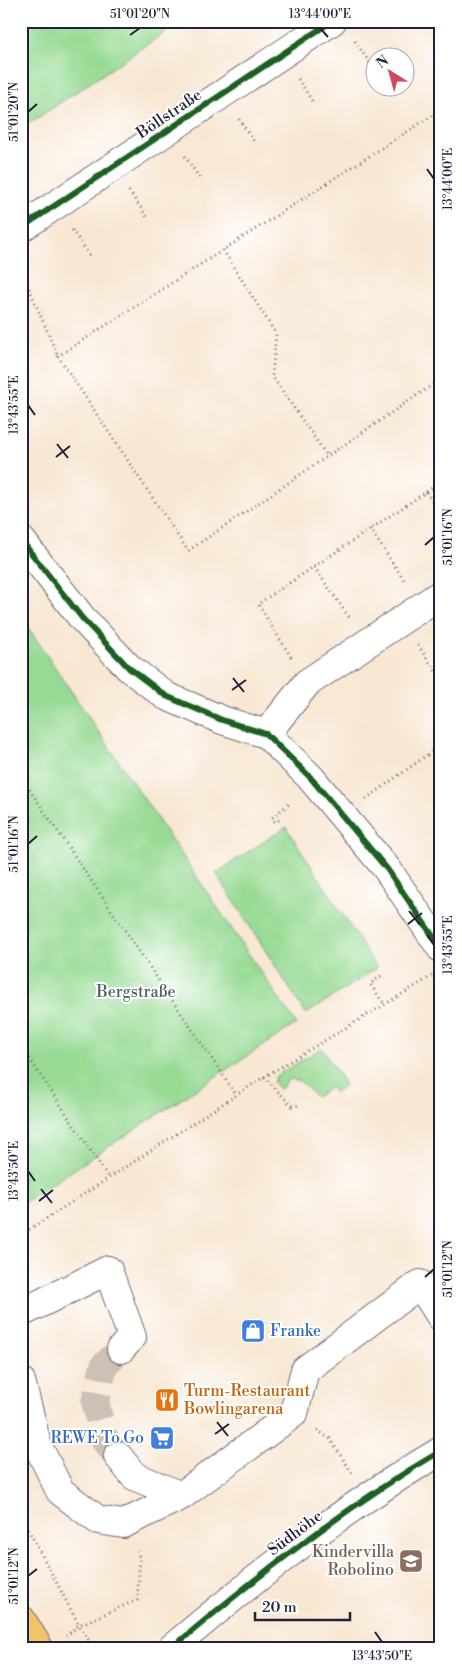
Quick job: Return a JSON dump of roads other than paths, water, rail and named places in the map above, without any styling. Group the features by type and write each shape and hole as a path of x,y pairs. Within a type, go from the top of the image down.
{"main road":[{"path":"21,1619 49,1645"}],"street":[{"name":"Böllstraße","path":"21,228 342,29"},
{"path":"21,540 82,618 129,668 166,696 222,720 266,734 310,777 387,869 441,948"},
{"path":"266,734 307,683 432,601"},
{"path":"21,1313 108,1270 132,1337 121,1349"},
{"path":"21,1381 37,1444 60,1491 98,1520 123,1524 181,1496 294,1412 305,1370 420,1284 441,1317"},
{"name":"Südhöhe","path":"172,1648 295,1549 388,1482 441,1451"},
{"path":"118,1456 134,1476 181,1496"}],"tunnel":[{"path":"118,1456 105,1441 95,1402 104,1366 121,1349"}],"place":[{"name":"Franke","path":"253,1331"},
{"name":"Turm-Restaurant Bowlingarena","path":"167,1400"},
{"name":"REWE To Go","path":"162,1438"},
{"name":"Kindervilla Robolino","path":"411,1561"}],"park label":[{"name":"Bergstraße","path":"136,992"}]}
